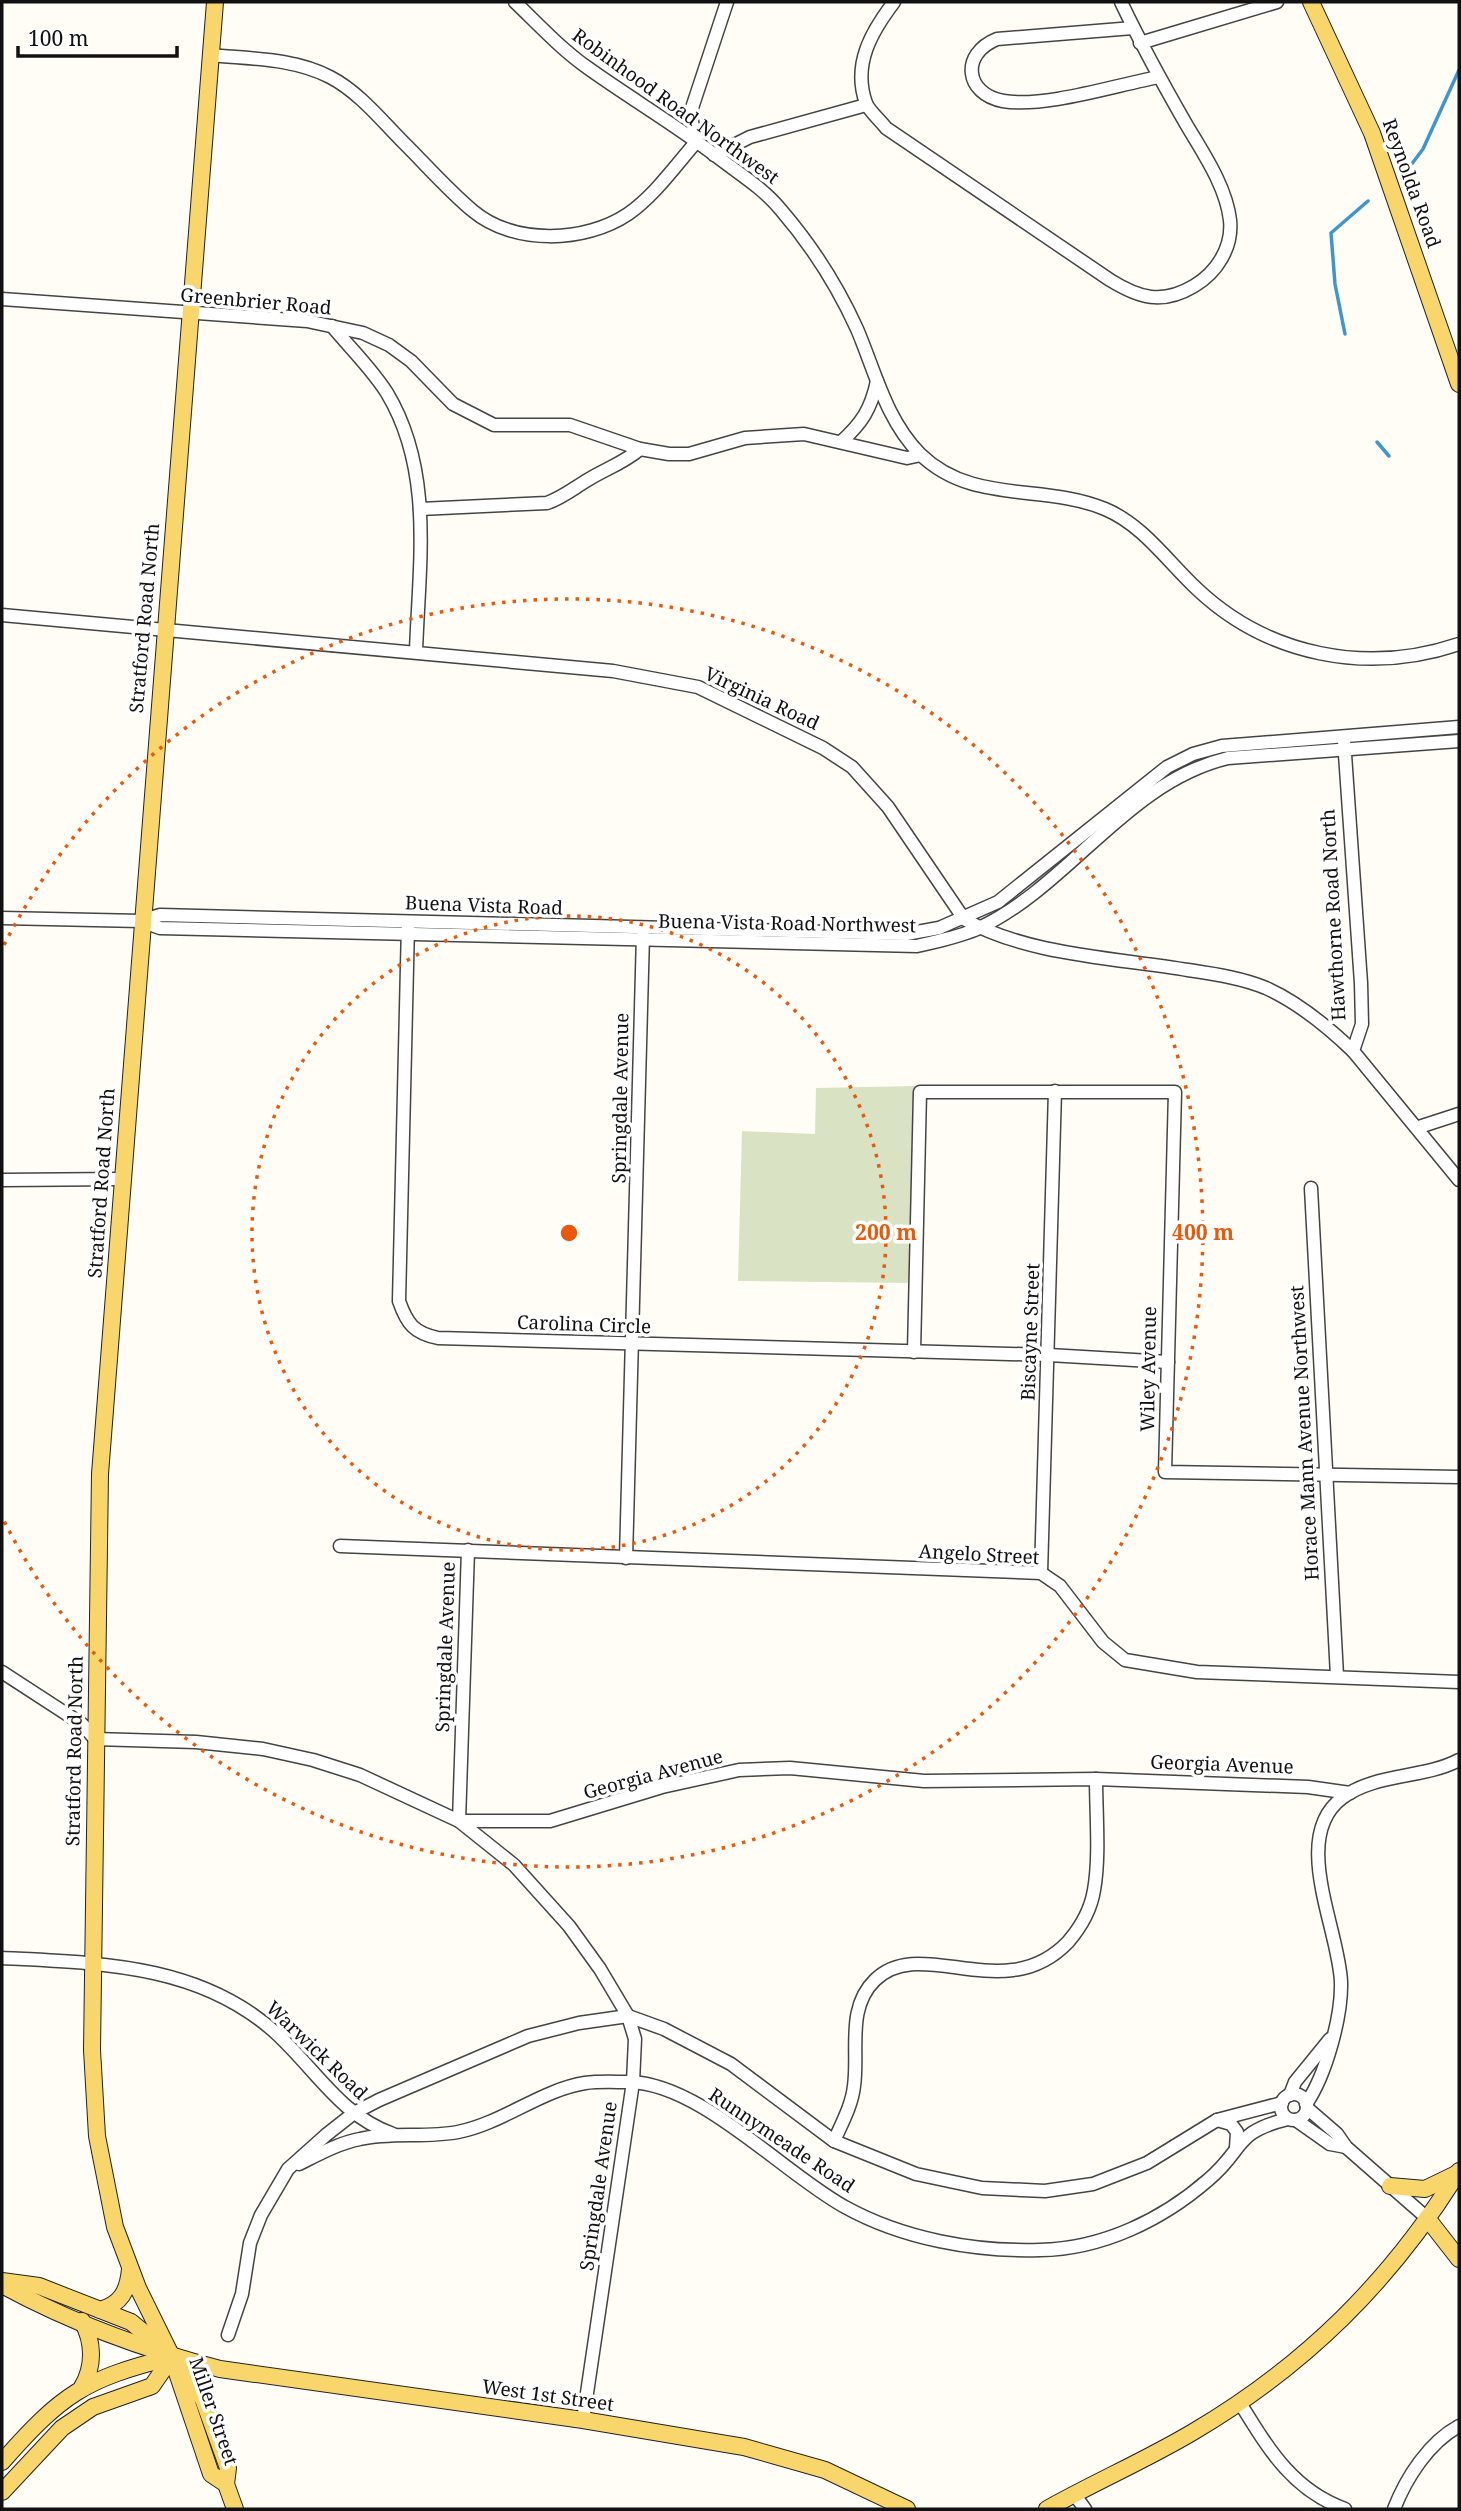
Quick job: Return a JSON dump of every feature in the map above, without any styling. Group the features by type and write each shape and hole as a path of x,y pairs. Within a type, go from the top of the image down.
{"main road":[{"name":"Stratford Road North","path":"172,2357 130,2269 109,2204 97,2136 93,1963 95,1739 100,1474 141,921 215,2"},
{"name":"Reynolda Road","path":"1311,2 1372,133 1456,362 1459,384"},
{"path":"1391,2186 1424,2189 1459,2172"},
{"path":"1047,2509 1191,2433 1240,2403 1292,2365 1348,2316 1427,2218 1459,2172"},
{"path":"1427,2218 1459,2259"},
{"path":"100,2310 121,2299 128,2283 130,2269"},
{"path":"2,2283 39,2286 131,2322 172,2357"},
{"name":"West 1st Street","path":"2,2283 33,2302 172,2357 220,2369 583,2420 772,2453 854,2481 907,2509"},
{"path":"82,2321 91,2343 90,2372 82,2387"},
{"path":"2,2462 47,2412 82,2387 116,2373 172,2357"},
{"path":"2,2491 62,2428 93,2407 152,2386 172,2357"},
{"name":"Miller Street","path":"172,2357 203,2399 228,2468 226,2484 235,2509"}],"street":[{"name":"Robinhood Road Northwest","path":"515,2 586,66 697,141 755,184 779,208 813,251 838,290 901,431 920,455 947,475 973,486 1029,495 1059,496 1107,509 1132,524 1219,609 1285,645 1327,656 1361,660 1422,654 1459,644"},
{"path":"211,55 285,62 308,67 332,78 356,95 475,213 506,228 535,235 569,236 598,229 628,214 697,141 690,114 727,2"},
{"path":"894,2 867,43 862,81 866,105 896,138 1110,280 1139,296 1164,298 1191,288 1214,271 1227,246 1230,221 1221,189 1140,43 1121,2"},
{"path":"1140,43 1277,2"},
{"path":"1133,28 997,38 984,44 974,54 971,71 975,84 990,98 1038,102 1159,77"},
{"path":"714,155 750,137 866,105"},
{"name":"Greenbrier Road","path":"2,299 307,321 363,333 389,345 411,361 453,404 470,415 494,425 570,425 640,450 689,454 745,438 772,434 804,434 906,458 920,455"},
{"path":"332,326 378,381 399,415 416,469 420,509 416,651"},
{"path":"841,442 861,424 872,406 877,380"},
{"path":"420,509 547,503 563,498 589,478 627,460 640,450"},
{"name":"Virginia Road","path":"2,615 416,651 648,676 698,687 823,748 852,767 888,807 964,919 980,928 1029,944 1211,974 1264,987 1307,1012 1353,1051"},
{"name":"Buena Vista Road Northwest","path":"643,934 901,947 941,941 980,928 1015,906 1180,774 1228,758 1459,727"},
{"name":"Buena Vista Road Northwest","path":"964,919 998,902 1167,766 1193,754 1222,746 1459,741"},
{"name":"Hawthorne Road North","path":"1344,742 1361,983 1362,1024 1353,1051"},
{"name":"Buena Vista Road","path":"2,918 141,921 160,915 408,928 643,934 906,934 964,919"},
{"name":"Carolina Circle","path":"408,928 400,1301 406,1321 418,1334 438,1338 1049,1355 1168,1362"},
{"name":"Springdale Avenue","path":"583,2420 636,2050 628,2016 569,1926 514,1865 459,1821 468,1550 626,1558 643,934"},
{"path":"1353,1051 1419,1127 1459,1180"},
{"path":"914,1352 920,1091 1055,1091"},
{"name":"Biscayne Street","path":"1041,1573 1055,1091"},
{"name":"Wiley Avenue","path":"1055,1091 1175,1092 1165,1472 1459,1477"},
{"path":"1419,1127 1459,1114"},
{"path":"2,1180 122,1179"},
{"name":"Horace Mann Avenue Northwest","path":"1311,1188 1337,1676"},
{"path":"340,1546 468,1550"},
{"name":"Angelo Street","path":"626,1558 1041,1573 1060,1586 1103,1642 1125,1660 1197,1672 1459,1682"},
{"path":"2,1672 82,1724 95,1739"},
{"name":"Georgia Avenue","path":"95,1739 196,1742 263,1749 313,1760 360,1775 459,1821 550,1821 662,1787 739,1770 790,1768 924,1781 1096,1779 1308,1787 1350,1793"},
{"path":"1292,2120 1304,2116 1330,2052 1330,2039 1338,2014 1341,1979 1320,1872 1318,1848 1326,1818 1337,1802 1350,1793 1440,1769 1459,1760"},
{"path":"834,2141 854,2088 855,2030 859,2006 873,1981 889,1968 913,1963 985,1973 1009,1972 1055,1955 1075,1934 1087,1913 1094,1890 1096,1779"},
{"name":"Warwick Road","path":"2,1958 93,1963 183,1979 228,1998 258,2017 280,2037 319,2081 354,2113 378,2129 400,2137"},
{"name":"Runnymeade Road","path":"228,2335 242,2294 250,2244 267,2202 288,2169 354,2113 528,2036 579,2023 628,2016 688,2039 732,2064 834,2141 889,2165 954,2183 1011,2191 1045,2191 1093,2184 1164,2154 1217,2120 1286,2099"},
{"path":"1330,2039 1295,2082 1282,2114 1329,2144 1346,2147"},
{"name":"Runnymeade Road","path":"288,2169 362,2138 457,2132 491,2123 584,2083 633,2082 669,2092 701,2107 845,2207 914,2234 985,2248 1044,2250 1110,2238 1174,2205 1209,2179 1250,2132 1292,2120"},
{"path":"1286,2099 1302,2097 1307,2106 1337,2134 1346,2147 1427,2218"},
{"path":"1217,2120 1231,2124 1237,2132 1236,2148"},
{"path":"1240,2403 1291,2478 1311,2493 1345,2509"},
{"path":"1394,2509 1407,2481 1427,2453 1459,2426"},
{"path":"1074,2494 1086,2509"}],"green space":[{"path":"915,1086 910,1283 738,1281 742,1131 815,1134 816,1088"}],"waterway":[{"path":"1405,173 1423,149 1459,70"},
{"path":"1345,334 1335,284 1331,233 1368,201"},
{"path":"1377,442 1389,456"}]}
